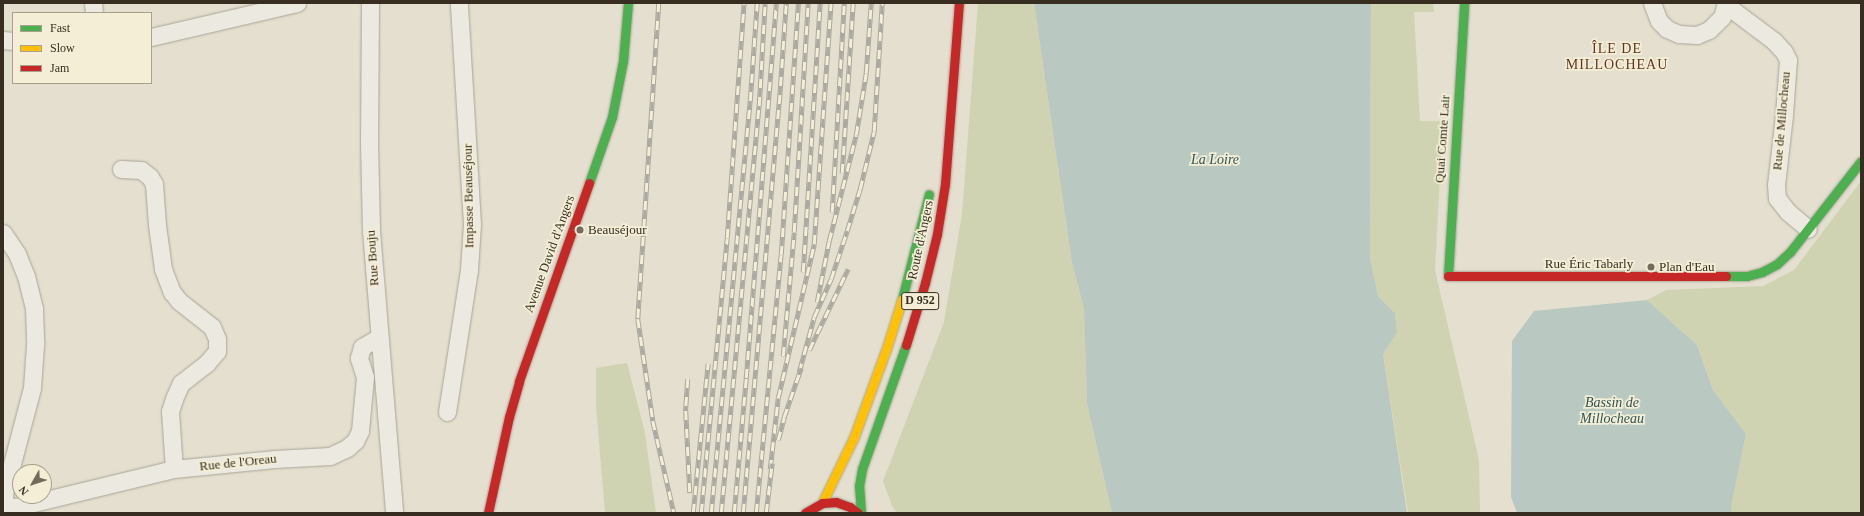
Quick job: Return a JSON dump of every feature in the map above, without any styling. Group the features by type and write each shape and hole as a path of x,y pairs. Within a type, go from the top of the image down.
{"street":[{"path":"152,37 297,3"},
{"name":"Rue Bouju","path":"370,3 369,142 371,231 394,513"},
{"name":"Impasse Beauséjour","path":"447,412 469,270 472,224 459,3"},
{"name":"Avenue David d'Angers","path":"488,513 509,417 519,381 612,117 623,61 628,3"},
{"name":"Route d'Angers","path":"860,513 859,486 862,469 903,353 932,259 945,184 959,3"},
{"name":"Quai Comte Lair","path":"1448,277 1464,3"},
{"name":"Rue de Millocheau","path":"1652,3 1659,21 1667,29 1679,34 1697,35 1709,30 1722,17 1726,4 1774,41 1784,52 1788,60 1784,115 1776,185 1777,198 1788,212 1808,229"},
{"name":"Route d'Angers","path":"938,150 952,82"},
{"name":"Rue Éric Tabarly","path":"1448,277 1747,276 1762,272 1778,264 1790,252 1861,160"},
{"path":"121,169 141,170 150,177 154,184 157,225 163,269 172,292 180,302 212,327 217,339 217,351 207,363 181,383 170,411 174,469"},
{"name":"Route d'Angers","path":"822,503 860,423 887,347 909,278 930,188"},
{"path":"3,233 17,254 26,276 34,309 36,345 32,388 4,494 4,508"},
{"name":"Rue de l'Oreau","path":"4,508 21,506 174,469 275,459 330,456 347,448 355,441 360,431 365,377 359,358 362,347 379,336"},
{"path":"805,513 811,508 822,503 836,502 850,507 860,513"}],"green space":[{"path":"978,3 1034,3 1072,263 1084,309 1087,404 1112,513 897,513 892,506 883,481 944,322 962,214"},
{"path":"1371,3 1433,3 1434,12 1414,12 1420,121 1443,121 1435,270 1479,460 1480,513 1408,513 1383,354 1397,333 1395,313 1378,296 1370,258"},
{"path":"1861,181 1861,513 1731,513 1746,434 1713,390 1697,345 1647,300 1666,290 1763,286 1794,270"},
{"path":"627,363 645,433 656,513 605,513 596,406 596,368"}],"water":[{"name":"La Loire","path":"1034,3 1371,3 1370,258 1378,296 1395,313 1397,333 1383,354 1407,513 1112,513 1087,404 1084,309 1072,263"},
{"name":"Bassin de Millocheau","path":"1647,300 1697,345 1713,390 1746,434 1731,513 1517,513 1511,497 1512,341 1534,311"}],"railway":[{"path":"659,3 638,319 653,421 674,513"},
{"path":"701,513 727,238 744,3"},
{"path":"711,513 750,101 757,3"},
{"path":"721,513 759,106 765,3"},
{"path":"734,513 776,3"},
{"path":"743,513 779,104 786,3"},
{"path":"756,513 781,255 798,3"},
{"path":"783,356 794,232 808,3"},
{"path":"803,272 820,3"},
{"path":"770,469 778,398 814,244 831,3"},
{"path":"832,212 844,3"},
{"path":"842,173 853,3"},
{"path":"817,302 829,241 856,135 866,73 871,3"},
{"path":"799,372 814,317 831,279 847,231 860,189 874,131 882,3"},
{"path":"809,350 848,269"},
{"path":"693,513 708,364"},
{"path":"778,440 784,417 801,368"},
{"path":"688,379 686,411 690,493"},
{"path":"766,513 772,463"}],"traffic: fast":[{"path":"589,183 612,117 623,61 628,3"},
{"path":"1448,276 1464,3"},
{"path":"1726,276 1747,276 1762,272 1777,264 1790,252 1861,161"},
{"path":"902,299 929,194"},
{"path":"861,513 859,486 862,469 906,345"}],"traffic: slow":[{"path":"822,503 854,437 887,347 902,299"}],"traffic: jam":[{"path":"906,345 925,283 937,234 945,184 959,3"},
{"path":"488,513 509,417 519,381 589,183"},
{"path":"1448,276 1726,276"},
{"path":"805,513 822,503 836,502 850,507 858,513"}],"place":[{"name":"Beauséjour","path":"580,230"},
{"name":"Plan d'Eau","path":"1651,267"}],"district":[{"name":"ÎLE DE MILLOCHEAU","path":"1617,58"}]}
